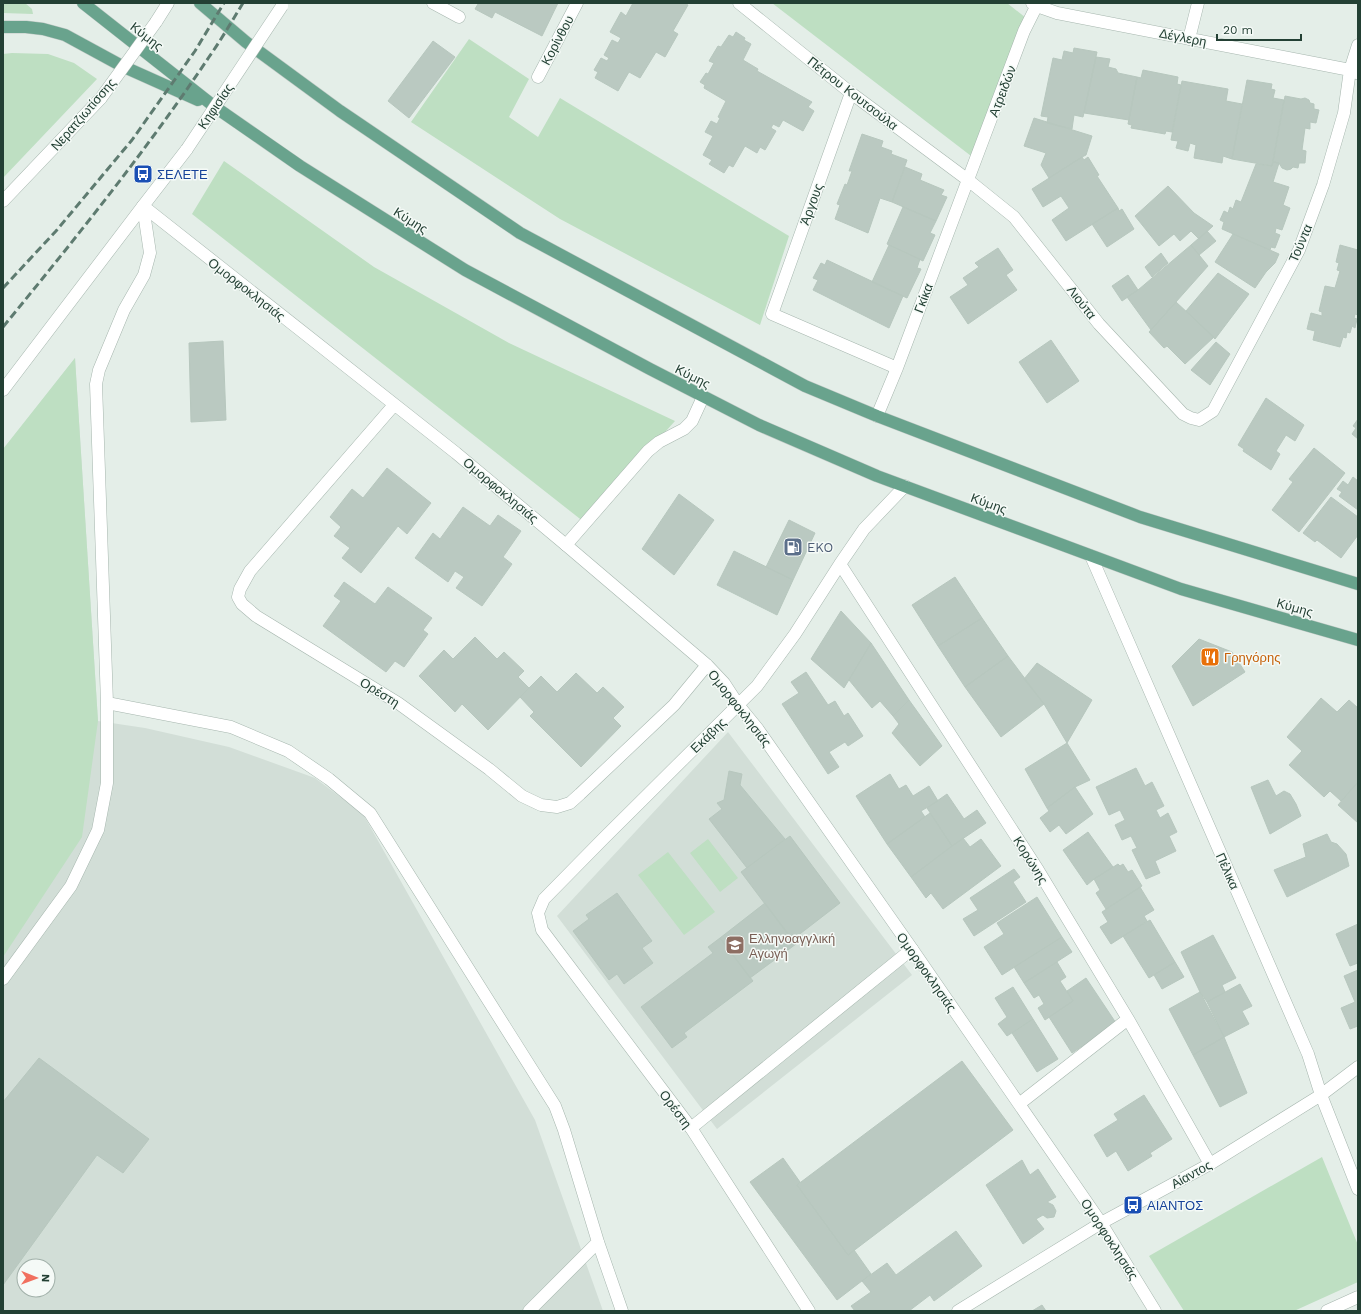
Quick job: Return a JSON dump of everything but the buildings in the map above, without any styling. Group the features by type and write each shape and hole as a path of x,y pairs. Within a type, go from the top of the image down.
{"main road":[{"name":"Κύμης","path":"83,3 215,108 300,166 465,270 759,425 877,476 1181,589 1358,640"},
{"path":"200,3 246,42 340,111 520,233 805,386 877,416 1140,517 1358,584"},
{"path":"213,3 246,42"},
{"path":"3,27 44,29 65,35 122,66 215,108"}],"street":[{"name":"Νερατζιωτίσσης","path":"3,201 100,98 156,22 168,3"},
{"path":"433,3 459,17"},
{"name":"Κορίνθου","path":"538,77 576,3"},
{"name":"Πέτρου Κουτσούλα","path":"740,3 851,93 968,180"},
{"path":"1189,39 1198,3"},
{"name":"Δέγλερη","path":"1036,4 1057,13 1354,72"},
{"name":"Ατρειδών","path":"968,180 1024,31 1036,4"},
{"name":"Κηφισίας","path":"3,390 187,149 283,5"},
{"name":"Τούντα","path":"1199,420 1213,411 1299,250 1322,185 1344,113 1354,72 1358,45"},
{"name":"Άργους","path":"851,93 772,314 897,368"},
{"name":"Γκίκα","path":"877,416 897,368 968,180"},
{"name":"Λιούτα","path":"968,180 1014,216 1099,324 1183,414 1199,420"},
{"path":"3,979 71,886 98,830 107,783 107,703 96,384 99,370 124,310 144,275 150,253 143,206"},
{"name":"Ομορφοκλησιάς","path":"143,206 456,453 566,544 707,665 724,683 739,706 758,728 1101,1223 1156,1311"},
{"path":"566,544 648,451 659,442 684,429 692,421 703,396"},
{"name":"Ορέστη","path":"394,405 250,572 240,589 238,597 242,604 256,616 398,703 489,769 522,796 541,805 557,807 570,803 580,794 674,705 707,665"},
{"name":"Εκάβης","path":"538,913 544,899 608,833 739,706 757,686 795,634 840,564 864,530 905,486"},
{"name":"Πέλικα","path":"1091,556 1305,1047 1321,1096 1358,1189"},
{"name":"Κορώνης","path":"840,564 1038,870 1128,1019 1210,1164"},
{"path":"107,703 231,727 288,751 329,778 370,814 555,1106 564,1130 598,1242 622,1311"},
{"name":"Ορέστη","path":"538,913 542,930 691,1128 808,1311"},
{"path":"691,1128 912,949"},
{"path":"1019,1104 1128,1019"},
{"name":"Αίαντος","path":"958,1311 1101,1223 1210,1164 1321,1096 1358,1067"},
{"path":"529,1311 598,1242"},
{"path":"1327,1311 1358,1297"}],"shaded area":[{"path":"75,358 98,721 145,728 229,747 315,778 363,814 535,1120 603,1311 3,1311 3,450"},
{"name":"Ελληνοαγγλική Αγωγή","path":"728,732 912,975 717,1129 557,916"}],"green space":[{"path":"3,3 25,3 32,9 33,14 3,13"},
{"path":"772,3 1007,3 1026,18 975,159"},
{"path":"469,39 529,79 509,117 538,137 560,98 789,236 760,325 560,219 411,122"},
{"path":"3,54 48,54 74,63 97,79 3,178"},
{"path":"224,161 374,267 509,343 675,421 584,522 192,214"},
{"path":"75,358 98,721 82,837 3,957 3,449"},
{"path":"708,839 738,878 720,892 690,853"},
{"path":"668,852 715,912 684,935 638,875"},
{"path":"1322,1157 1358,1245 1358,1282 1294,1311 1184,1311 1149,1256"}],"railway":[{"path":"3,288 56,231 132,140 195,51 224,3"},
{"path":"3,327 135,161 185,92 243,3"}],"place":[{"name":"ΣΕΛΕΤΕ","path":"143,174"},
{"name":"EKO","path":"793,547"},
{"name":"Γρηγόρης","path":"1210,657"},
{"name":"Ελληνοαγγλική Αγωγή","path":"735,945"},
{"name":"ΑΙΑΝΤΟΣ","path":"1133,1205"}]}
